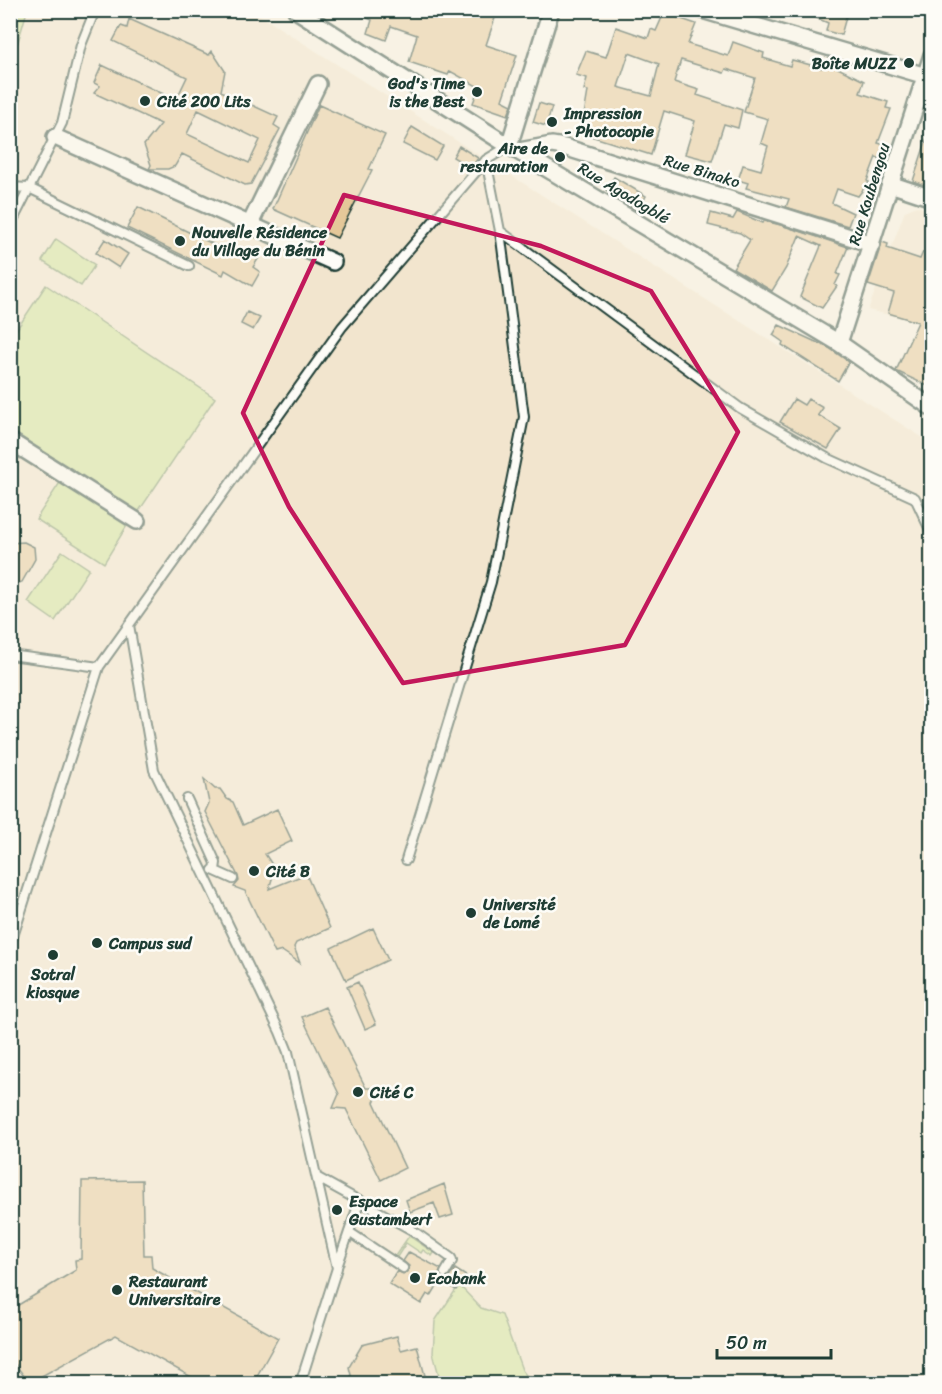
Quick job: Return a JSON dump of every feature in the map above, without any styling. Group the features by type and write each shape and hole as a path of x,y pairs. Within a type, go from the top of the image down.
{"street":[{"name":"Rue Agodogblé","path":"296,10 514,148 839,343 932,408"},
{"path":"514,148 551,10"},
{"path":"702,10 926,76"},
{"name":"Rue Koubengou","path":"839,343 932,55"},
{"path":"249,224 318,84"},
{"path":"55,137 333,262"},
{"name":"Rue Binako","path":"514,148 552,145 564,147 872,243"},
{"path":"890,183 932,198"},
{"path":"10,441 137,521"}],"lane":[{"path":"10,226 62,123 81,45 95,10"},
{"path":"10,946 12,933 99,667 342,327 486,160 514,148"},
{"path":"406,860 491,582 524,417 500,231 486,160"},
{"path":"10,187 29,188 189,266"},
{"path":"500,231 740,408 827,458 915,498 932,534"},
{"path":"129,625 154,770 280,1032 318,1178 337,1268"},
{"path":"10,655 99,667"},
{"path":"187,799 216,863 215,870"},
{"path":"203,871 215,870 233,879"},
{"path":"318,1178 412,1230 451,1258 452,1261 445,1273"},
{"path":"300,1383 360,1200"},
{"path":"349,1232 403,1268"}],"highlighted area":[{"path":"344,195 541,246 651,291 738,432 625,645 403,683 289,507 243,413"}],"shaded area":[{"name":"Université de Lomé","path":"10,11 253,11 931,443 931,1383 11,1383"},
{"path":"917,206 931,211 931,325 868,310 905,211"}],"green space":[{"path":"10,11 27,11 11,66"},
{"path":"56,239 95,265 81,286 42,261"},
{"path":"46,285 215,398 137,514 11,430 11,338"},
{"path":"61,481 128,524 104,563 36,519"},
{"path":"62,551 89,569 55,621 28,602"},
{"path":"409,1236 434,1253 432,1256 423,1250 421,1253 406,1243 397,1257 395,1256"},
{"path":"459,1285 481,1308 502,1315 522,1370 532,1383 441,1383 433,1353 435,1321"}],"building":[{"path":"349,10 481,10 496,15 486,45 517,55 502,100 512,105 508,115 473,103 479,87 450,71 448,75 409,62 417,35 391,26 386,40 368,33 372,20"},
{"path":"798,10 848,10 841,35 826,31 828,23"},
{"path":"664,13 696,24 688,44 728,56 733,42 764,53 763,58 790,66 792,60 822,68 824,61 864,81 860,93 888,102 886,108 891,109 878,143 888,146 883,160 876,157 867,181 869,182 858,196 837,189 832,203 853,213 848,226 786,207 789,199 746,188 748,183 738,180 743,165 761,170 768,146 761,143 768,119 744,112 755,78 726,69 724,73 681,60 674,82 699,90 697,95 742,110 738,128 724,124 712,161 685,154 695,121 664,111 651,155 581,133 588,91 584,90 587,78 576,75 586,51 606,57 616,27 648,38 651,29 656,31","holes":["629,53 659,64 651,96 618,87"]},
{"name":"Cité 200 Lits","path":"129,19 209,55 212,51 225,71 221,91 278,117 274,125 280,129 251,184 245,185 182,154 175,166 168,169 149,169 151,165 144,145 161,124 94,93 100,86 94,83 102,65 176,100 187,77 113,41 121,26 127,28","holes":["198,110 260,140 249,163 187,134"]},
{"path":"539,103 552,107 546,126 533,122"},
{"path":"319,105 385,135 369,169 372,170 337,238 273,209"},
{"path":"412,127 443,146 435,160 403,144"},
{"path":"929,132 932,133 932,188 913,181"},
{"path":"459,146 478,158 471,168 453,157"},
{"path":"614,177 646,196 638,211 606,190"},
{"name":"Nouvelle Résidence du Village du Bénin","path":"138,207 243,259 249,249 260,256 253,267 260,272 252,286 225,270 223,275 127,228"},
{"path":"737,212 763,223 764,221 781,225 848,247 837,274 840,275 835,285 837,286 822,308 800,297 821,246 799,236 786,268 772,291 733,268 750,240 740,233 708,225 711,213 733,219"},
{"path":"105,239 128,254 119,268 96,253"},
{"path":"882,242 888,244 887,248 920,259 923,252 932,256 932,388 896,371 918,322 888,313 894,293 868,285"},
{"path":"247,312 260,318 253,330 241,324"},
{"path":"779,325 829,348 849,362 838,381 782,345 783,342 773,335"},
{"path":"794,399 804,405 808,399 823,408 818,415 841,429 828,449 780,422"},
{"path":"24,542 34,547 35,559 22,582 10,586 10,543"},
{"path":"204,779 215,789 220,789 227,799 233,802 243,825 277,809 292,841 265,854 275,869 269,889 306,874 330,928 296,943 294,947 300,963 282,951 275,953 245,891 234,887 239,881 238,876 205,812 209,803"},
{"path":"373,928 388,960 346,980 331,948"},
{"path":"358,982 376,1024 365,1029 347,987"},
{"name":"Cité C","path":"325,1007 366,1088 382,1088 374,1102 405,1168 381,1180 346,1109 333,1108 339,1094 302,1017"},
{"name":"Restaurant Universitaire","path":"142,1180 144,1255 151,1255 152,1268 278,1338 253,1383 202,1383 116,1335 29,1383 10,1357 10,1310 76,1270 75,1260 81,1259 82,1181"},
{"path":"444,1184 453,1215 440,1219 434,1203 410,1212 406,1200"},
{"name":"Ecobank","path":"409,1252 441,1269 439,1274 442,1278 431,1296 427,1294 421,1304 389,1284 397,1271 403,1274 408,1271 409,1266 403,1261"},
{"path":"455,1269 466,1276 456,1290 445,1283"},
{"path":"397,1336 401,1350 417,1346 427,1383 353,1383 349,1367 362,1345"}],"place":[{"name":"Boîte MUZZ","path":"909,63"},
{"name":"God's Time is the Best","path":"477,92"},
{"name":"Cité 200 Lits","path":"145,101"},
{"name":"Impression - Photocopie","path":"552,122"},
{"name":"Aire de restauration","path":"560,157"},
{"name":"Nouvelle Résidence du Village du Bénin","path":"180,241"},
{"name":"Cité B","path":"254,871"},
{"name":"Université de Lomé","path":"471,913"},
{"name":"Campus sud","path":"97,943"},
{"name":"Sotral kiosque","path":"53,955"},
{"name":"Cité C","path":"358,1092"},
{"name":"Espace Gustambert","path":"337,1210"},
{"name":"Ecobank","path":"415,1278"},
{"name":"Restaurant Universitaire","path":"117,1290"}]}
